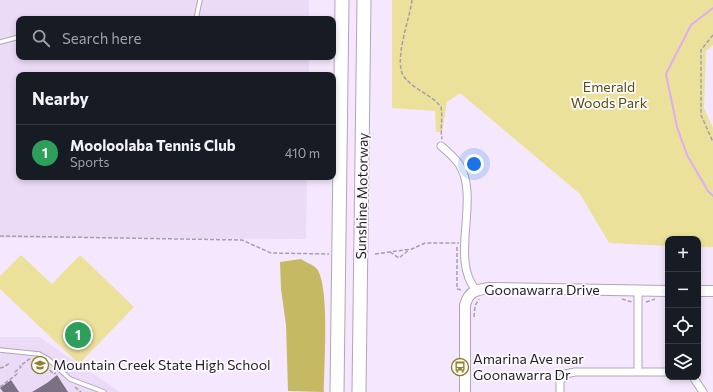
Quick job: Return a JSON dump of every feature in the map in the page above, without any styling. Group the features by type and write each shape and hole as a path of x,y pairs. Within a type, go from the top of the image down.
{"highway":[{"name":"Sunshine Motorway","path":"337,392 342,0"},
{"name":"Sunshine Motorway","path":"359,392 364,0"}],"street":[{"name":"Goonawarra Drive","path":"441,146 459,164 465,182 467,201 465,243 467,276 478,294 489,288 665,291"},
{"path":"638,291 638,371"},
{"path":"701,291 713,291"},
{"path":"465,392 465,323 467,299 470,293 478,294"},
{"path":"560,392 560,382 565,374 575,372 665,372"},
{"path":"695,380 703,392"}],"lane":[{"path":"197,16 200,0"},
{"path":"0,42 16,38"},
{"path":"0,350 40,354 48,359 70,379 104,392"}],"path":[{"path":"412,0 401,58 401,71 409,82 441,107 443,117 440,130 442,138 441,146"},
{"path":"713,35 702,50 701,114 713,142"},
{"path":"0,236 242,240 271,253 330,254"},
{"path":"390,252 399,258 410,250 424,243 465,243"},
{"path":"457,243 456,289 462,290"},
{"path":"375,254 410,250"},
{"path":"465,323 474,317 478,294"},
{"path":"619,298 632,302"},
{"path":"0,386 17,374 16,372 21,367 20,366 35,357"},
{"path":"41,362 54,374 56,373 61,377"},
{"path":"0,368 4,368 10,363"},
{"path":"73,386 81,392"}],"shaded area":[{"path":"0,0 309,0 309,16 16,16 16,60 309,60 309,72 16,72 16,180 307,180 306,239 0,238"},
{"path":"301,259 317,269 321,278 324,292 324,392 288,391 286,325 281,289 280,262"},
{"name":"Mountain Creek State High School","path":"0,337 39,337 120,392 0,392"}],"green space":[{"name":"Emerald Woods Park","path":"392,0 713,0 713,45 706,51 704,108 713,128 713,247 701,247 701,236 665,236 665,246 609,243 580,194 460,93 447,102 442,132 436,132 435,111 392,108"},
{"path":"21,255 52,284 80,255 134,307 79,364 0,289 0,276"}],"building":[{"path":"57,375 68,392 32,392 47,383"},
{"path":"11,380 19,392 3,392 0,388"}],"waterway":[{"path":"713,8 691,25 666,74 677,127 687,155 708,191 713,196"}],"place":[{"name":"Mooloolaba Tennis Club","path":"78,335"},
{"name":"Mountain Creek State High School","path":"40,365"},
{"name":"Amarina Ave near Goonawarra Dr","path":"460,367"}]}
